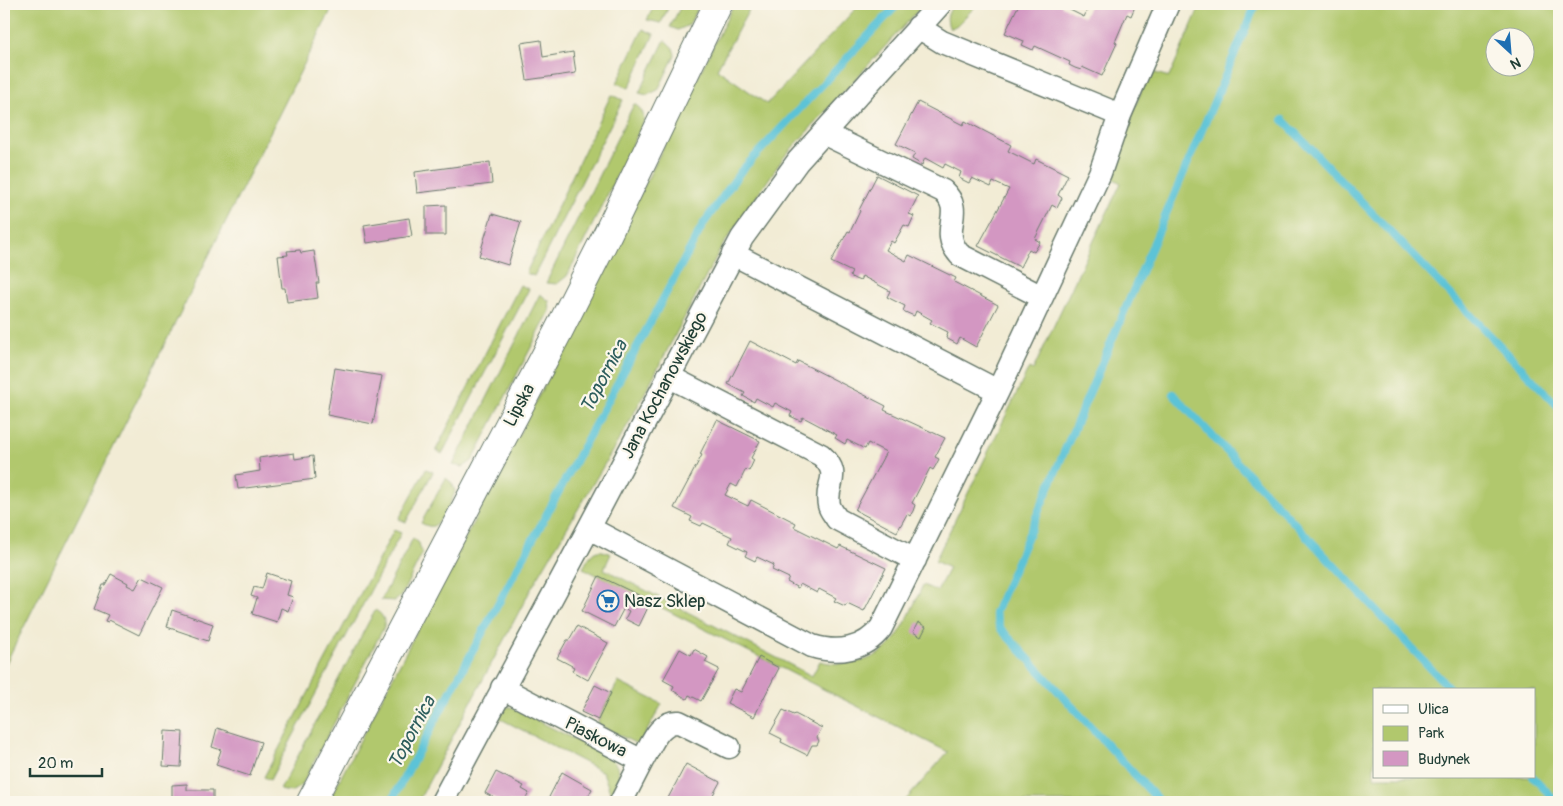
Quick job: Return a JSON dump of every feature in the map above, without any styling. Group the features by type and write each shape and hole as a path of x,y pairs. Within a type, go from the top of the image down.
{"main road":[{"name":"Lipska","path":"311,802 567,314 718,4"}],"street":[{"name":"Jana Kochanowskiego","path":"442,802 733,254 753,221 776,189 823,133 940,4"},
{"path":"589,528 812,646 823,649 845,650 866,644 874,637 881,628 998,391 1100,174 1120,115 1168,4"},
{"path":"918,27 942,42 1120,115"},
{"path":"823,133 943,191 954,208 950,237 952,244 960,255 1042,297"},
{"path":"733,254 998,391"},
{"path":"668,376 821,455 832,471 833,478 828,504 837,519 915,560"},
{"name":"Piaskowa","path":"502,688 642,761 660,730 668,723 674,721 729,747"},
{"path":"621,802 642,761"}],"green space":[{"path":"4,4 334,4 4,667"},
{"path":"655,4 670,4 661,23 647,20"},
{"path":"682,4 700,4 689,25 678,30 670,27"},
{"path":"734,4 752,4 717,69 767,104 860,4 924,4 784,157 721,248 630,421 531,589 418,802 328,802 569,338"},
{"path":"955,4 978,4 957,25 950,29 948,16"},
{"path":"1201,4 1559,4 1559,802 904,802 948,752 583,568 591,555 597,551 611,554 604,569 812,676 820,661 843,664 866,660 879,654 889,645 905,624 923,585 937,591 949,568 935,561 1029,368 1033,370 1121,183 1108,176 1149,71 1169,77"},
{"path":"643,29 654,34 629,88 617,83"},
{"path":"665,40 673,48 675,55 658,90 647,95 639,93"},
{"path":"611,95 623,100 534,276 526,273"},
{"path":"634,104 642,111 644,121 567,276 557,284 546,283"},
{"path":"520,285 529,289 442,454 436,450"},
{"path":"540,294 549,301 550,311 472,461 463,467 453,465"},
{"path":"426,469 433,472 406,522 399,519"},
{"path":"446,478 452,483 455,491 446,511 440,521 433,526 421,523"},
{"path":"394,530 401,533 270,780 264,777"},
{"path":"413,538 419,543 422,554 401,596 395,601 381,600"},
{"path":"375,610 380,613 384,621 384,627 302,785 291,792 280,790"},
{"path":"618,682 662,704 639,745 599,725 598,720"},
{"path":"511,707 609,757 616,765 619,774 614,793 610,792 603,772 499,718 504,708"}],"building":[{"path":"1019,4 1061,4 1084,17 1090,4 1136,4 1131,16 1127,14 1115,42 1117,43 1102,76 1082,67 1081,70 1075,68 1069,65 1070,62 1035,46 1033,50 1022,45 1024,41 1005,33"},
{"path":"541,40 543,57 573,52 576,73 527,80 521,43"},
{"path":"918,102 963,125 965,121 1011,145 1008,151 1034,164 1036,159 1068,175 1058,195 1062,198 1057,208 1052,205 1035,239 1040,242 1034,252 1029,249 1020,267 978,246 1009,189 993,182 991,187 972,178 969,183 959,178 961,172 945,164 943,168 925,158 922,165 912,159 915,153 896,144"},
{"path":"490,162 492,184 417,193 415,172"},
{"path":"877,175 918,196 909,214 914,216 909,227 904,225 894,243 891,241 886,250 906,261 909,255 956,278 954,282 998,305 976,347 960,338 957,344 946,338 948,332 930,323 932,320 916,311 914,316 903,311 905,306 887,297 890,291 862,276 860,281 855,279 850,276 852,272 831,262 848,231 850,232"},
{"path":"446,205 446,235 426,235 426,206"},
{"path":"492,214 521,222 508,265 479,256"},
{"path":"409,218 412,236 367,243 364,225"},
{"path":"300,250 301,253 314,251 319,283 316,283 318,298 287,302 285,288 282,288 278,256 288,255 287,251"},
{"path":"750,341 796,365 798,361 886,406 884,410 945,438 935,457 939,459 936,465 933,470 930,468 912,503 915,505 913,511 910,516 907,514 897,532 855,510 886,452 868,443 865,449 847,440 845,444 835,438 837,435 803,417 801,421 790,416 792,412 775,403 773,407 756,398 754,402 743,396 745,393 728,384"},
{"path":"335,368 382,376 373,424 327,415"},
{"path":"717,420 760,441 751,458 754,460 749,471 746,469 737,487 731,484 725,495 748,506 751,500 796,523 794,527 838,549 840,546 886,568 864,611 847,603 845,606 834,601 836,598 819,589 817,593 800,584 798,588 787,582 789,578 772,570 774,565 757,557 755,561 745,556 747,552 729,543 732,537 703,523 701,526 690,521 692,517 674,508 702,455 700,454"},
{"path":"294,453 295,459 313,456 315,479 238,489 236,475 260,471 259,458"},
{"path":"267,573 291,581 287,595 293,597 288,611 281,608 277,622 252,614 257,598 251,596 254,587 262,589"},
{"path":"111,574 135,589 142,577 163,587 139,635 109,620 108,622 105,621 108,615 94,609 103,585 105,585"},
{"path":"599,576 651,601 639,626 625,619 629,611 624,608 614,627 582,611"},
{"path":"172,610 213,624 208,641 167,627"},
{"path":"918,622 926,627 921,637 913,632"},
{"path":"577,626 608,643 588,680 572,671 574,667 557,658"},
{"path":"680,649 691,655 694,649 708,657 705,662 719,669 701,701 689,695 687,699 672,690 674,686 663,680"},
{"path":"759,657 779,668 754,717 727,703 734,689 741,692"},
{"path":"595,685 611,693 598,720 581,712"},
{"path":"783,710 822,728 817,737 819,741 817,745 812,745 807,755 781,742 782,739 770,733"},
{"path":"217,728 261,742 250,776 216,765 221,750 212,747"},
{"path":"165,731 183,732 181,767 163,766"},
{"path":"686,764 720,782 709,802 672,802 667,800"},
{"path":"496,772 524,786 522,789 529,793 524,802 502,802 485,793"},
{"path":"562,772 592,789 585,802 547,801"},
{"path":"187,784 187,790 213,790 213,802 172,802 172,785"}],"waterway":[{"name":"Topornica","path":"391,802 704,223 741,171 898,4"},
{"path":"1160,802 1000,628 995,613 1256,4"},
{"path":"1283,120 1559,407"},
{"path":"1173,394 1449,688"},
{"path":"1534,778 1557,802"}],"place":[{"name":"Nasz Sklep","path":"608,601"}]}
